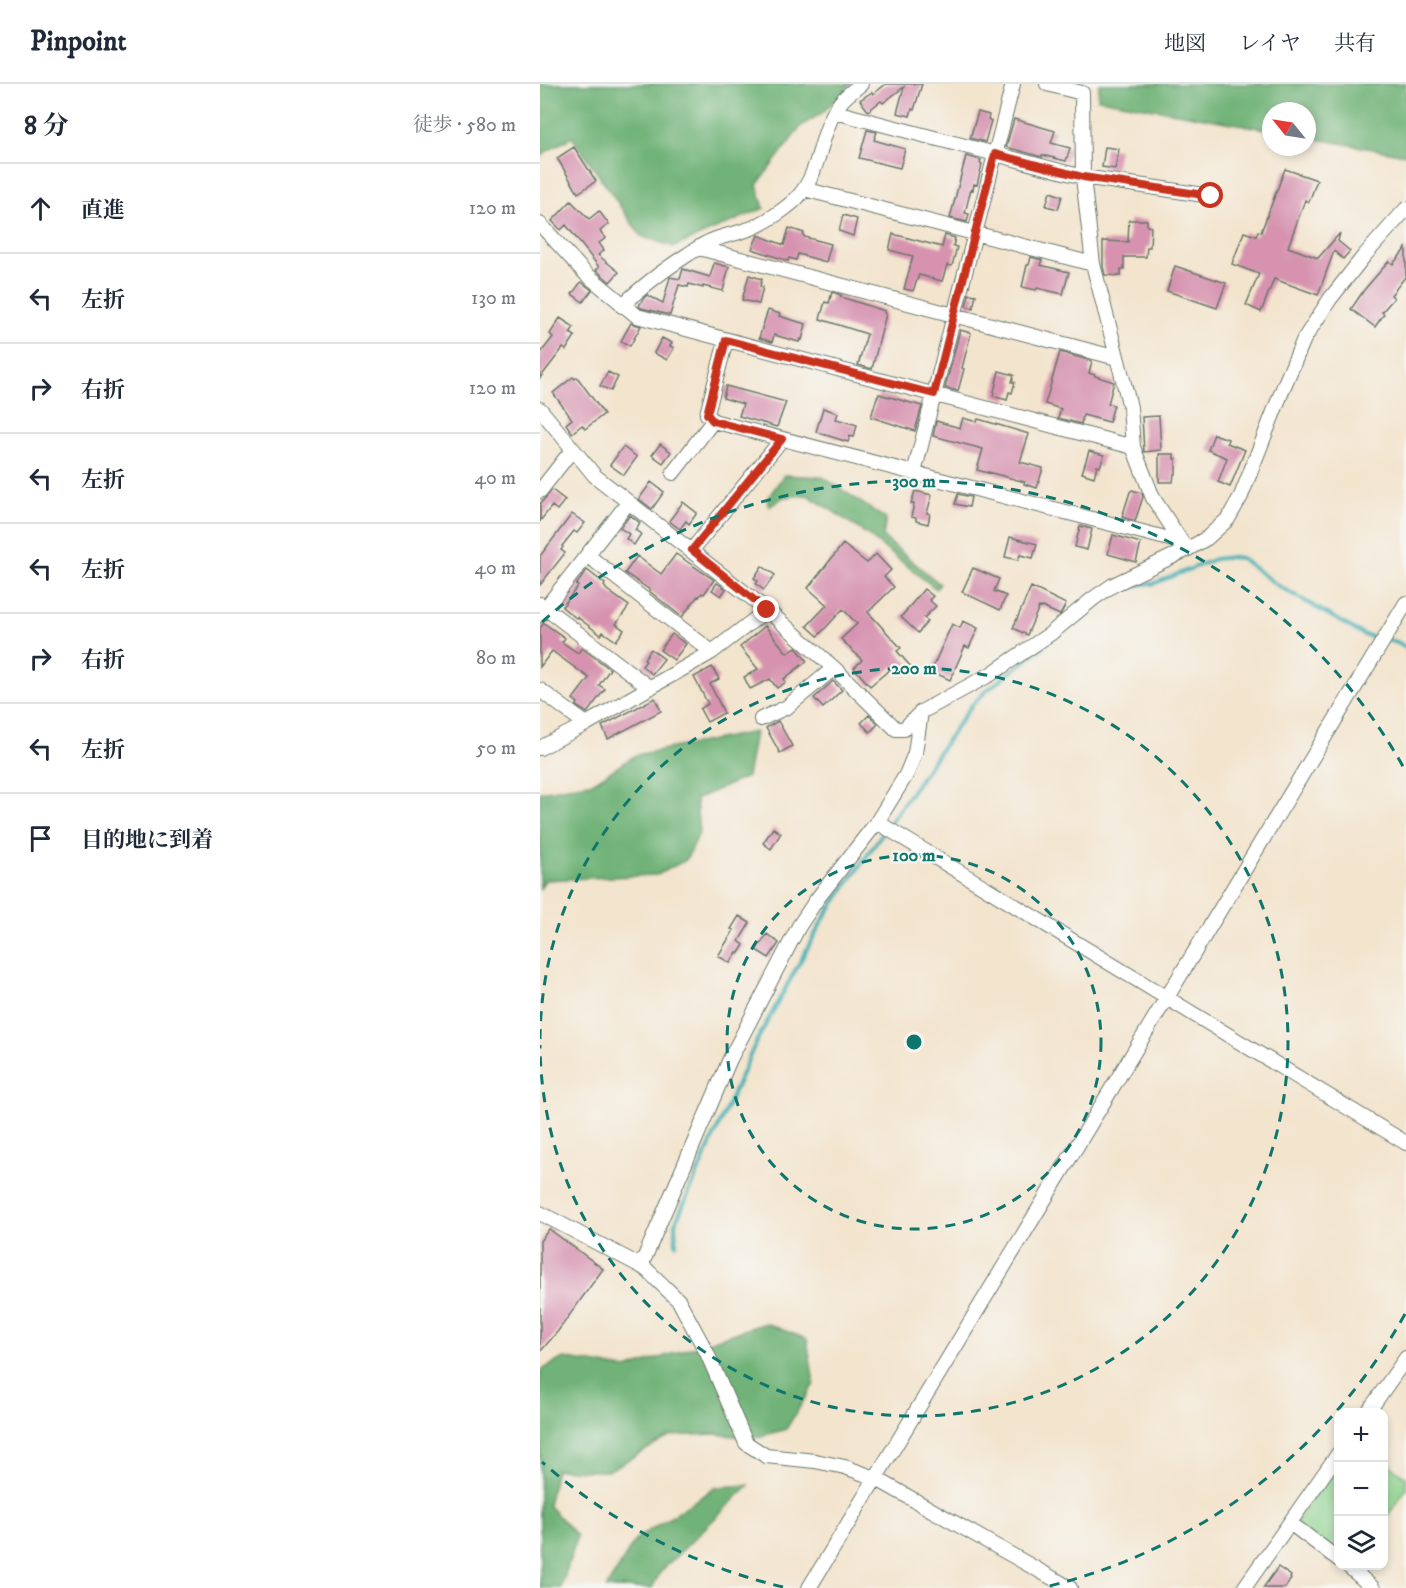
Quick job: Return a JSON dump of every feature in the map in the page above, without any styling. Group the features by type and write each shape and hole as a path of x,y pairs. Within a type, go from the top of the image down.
{"street":[{"path":"622,306 668,267 711,240 749,230 766,221 796,199 804,189 817,163 829,124 838,106 861,84"},
{"path":"914,473 1013,84"},
{"path":"1047,84 1082,88 1083,177 1093,264 1130,407 1133,447 1153,498 1184,546"},
{"path":"835,112 1083,177 1211,196"},
{"path":"804,189 1093,264"},
{"path":"540,409 595,476 767,610 834,668 896,729 904,729 921,712 1001,667 1050,634 1113,585 1184,546 1207,538 1228,519 1240,496 1304,339 1330,299 1406,209"},
{"path":"540,224 585,273 622,306 637,316 1133,447"},
{"path":"699,248 1118,358"},
{"path":"726,340 707,414 713,421 1184,546"},
{"path":"674,473 713,421"},
{"path":"692,550 782,439"},
{"path":"540,491 572,450"},
{"path":"628,502 542,609 650,688"},
{"path":"587,555 712,652"},
{"path":"809,1588 1406,603"},
{"path":"540,748 712,652 767,610"},
{"path":"761,719 787,707 834,668"},
{"path":"540,690 586,724"},
{"path":"641,1266 730,1059 799,926 817,899 877,822 906,775 915,753 921,712"},
{"path":"877,822 1406,1143"},
{"path":"540,1214 641,1266 679,1301 707,1353 746,1443 766,1456 815,1461 845,1467 875,1478 1070,1588"},
{"path":"1371,1408 1406,1358"},
{"path":"1244,1588 1334,1460"},
{"path":"1290,1524 1334,1556"},
{"path":"1353,1570 1373,1588"}],"green space":[{"path":"540,84 851,84 822,113 801,126 757,185 764,208 674,247 641,236 572,137 547,151 540,158"},
{"path":"1099,84 1406,84 1406,155 1316,139 1316,102 1262,102 1262,128 1098,99"},
{"path":"784,475 823,477 886,519 883,537 940,584 936,589 869,536 807,495 784,497 769,507 767,499"},
{"path":"755,732 747,777 696,799 699,833 686,860 657,875 545,880 540,889 540,792 594,782 636,755"},
{"path":"765,1323 807,1339 814,1384 786,1429 754,1438 715,1434 671,1436 608,1471 556,1470 548,1505 577,1536 561,1588 540,1588 540,1371 563,1358 626,1369"},
{"path":"1388,1464 1406,1477 1406,1489 1388,1515"},
{"path":"1334,1465 1334,1555 1294,1524"},
{"path":"749,1485 661,1571 652,1588 606,1588 636,1539 716,1487"}],"building":[{"path":"886,84 922,84 910,116 897,113 904,87 868,111 860,100"},
{"path":"978,112 989,115 988,120 991,121 985,142 970,138"},
{"path":"1014,119 1055,131 1051,143 1070,148 1066,161 1006,147"},
{"path":"867,130 877,132 874,140 905,149 900,168 859,158"},
{"path":"574,147 596,181 578,193 557,158"},
{"path":"1105,147 1119,149 1115,169 1102,167"},
{"path":"966,156 981,160 982,164 977,185 974,184 973,190 971,189 965,213 969,214 967,222 950,218"},
{"path":"1285,169 1317,180 1309,202 1305,200 1288,247 1318,258 1340,233 1338,241 1350,251 1343,259 1334,251 1318,295 1274,279 1261,312 1246,305 1259,274 1232,264 1244,232 1256,236 1258,231 1261,232"},
{"path":"1050,192 1062,196 1058,209 1046,206"},
{"path":"571,201 589,219 599,211 609,224 600,231 606,238 599,243 604,250 598,255 619,272 610,282 596,270 599,267 566,225 561,230 552,221"},
{"path":"843,215 857,219 853,236 839,231"},
{"path":"1129,220 1147,220 1147,226 1151,227 1150,247 1147,247 1146,257 1124,257 1124,269 1121,269 1121,276 1105,275 1103,241 1128,242"},
{"path":"789,228 804,233 805,237 831,244 826,262 798,254 796,260 789,258 788,261 752,249 758,235 784,245"},
{"path":"893,234 942,247 945,235 955,238 953,246 957,247 952,266 947,265 942,281 919,275 913,291 904,289 913,256 889,250"},
{"path":"1406,248 1406,276 1391,295 1394,298 1382,312 1384,314 1375,327 1351,309 1389,261 1393,264"},
{"path":"1031,257 1042,260 1040,265 1069,272 1063,294 1022,287"},
{"path":"714,263 729,267 723,291 689,284 688,287 679,285 670,315 639,306 647,295 663,303 670,277 680,279 683,269 710,277"},
{"path":"1175,266 1226,283 1217,308 1167,291"},
{"path":"749,275 762,279 760,286 763,287 759,304 742,300"},
{"path":"581,282 592,290 583,302 572,294"},
{"path":"832,292 885,311 872,369 858,365 867,334 820,319 825,302 829,303"},
{"path":"969,294 976,295 973,308 966,306"},
{"path":"768,310 780,314 779,316 806,324 802,340 800,339 799,342 774,335 772,342 759,338"},
{"path":"560,318 574,327 570,333 575,336 566,350 563,348 540,378 540,354 553,337 550,334"},
{"path":"631,323 641,326 630,346 621,341"},
{"path":"960,330 971,333 958,391 945,388"},
{"path":"662,338 672,343 670,346 674,348 667,360 654,353"},
{"path":"1060,352 1092,361 1089,373 1114,382 1108,404 1114,405 1109,422 1083,415 1081,424 1058,418 1061,409 1045,404"},
{"path":"999,371 1014,375 1012,393 1009,392 1007,400 993,396"},
{"path":"608,372 618,377 611,391 600,386"},
{"path":"573,377 575,379 577,377 604,414 585,429 582,425 572,433 566,424 572,419 553,393"},
{"path":"726,386 786,402 777,427 739,416 743,404 723,398"},
{"path":"879,394 922,406 915,431 871,417"},
{"path":"823,408 838,413 836,419 857,425 854,437 850,436 848,442 816,432"},
{"path":"1159,416 1161,450 1144,452 1142,417"},
{"path":"963,418 977,422 978,419 1029,434 1020,462 1043,468 1037,488 1024,484 1025,482 977,470 983,449 933,436 936,421 960,428"},
{"path":"1214,434 1228,439 1227,443 1245,450 1230,487 1218,482 1227,458 1208,450"},
{"path":"660,444 671,452 663,463 652,455"},
{"path":"623,447 637,457 624,475 610,465"},
{"path":"1089,451 1104,455 1100,467 1097,466 1094,477 1082,473"},
{"path":"1159,454 1174,454 1176,474 1174,474 1173,482 1159,482"},
{"path":"651,482 664,492 652,509 639,499"},
{"path":"552,490 565,500 557,510 552,506 540,521 540,504"},
{"path":"1132,490 1142,493 1143,497 1135,521 1122,517"},
{"path":"915,491 932,495 927,513 930,514 928,524 911,517 914,504 911,504"},
{"path":"958,494 971,497 969,507 955,504"},
{"path":"683,502 697,513 689,524 686,521 680,529 669,521"},
{"path":"572,514 585,523 577,533 574,531 562,546 561,550 565,553 540,585 540,556"},
{"path":"630,515 640,523 635,530 641,534 634,545 626,539 629,534 620,528"},
{"path":"1080,526 1092,529 1087,550 1075,547"},
{"path":"1113,535 1141,543 1136,562 1108,554"},
{"path":"1010,537 1037,544 1033,558 1020,555 1018,560 1005,557"},
{"path":"843,544 867,563 876,554 891,570 884,577 894,587 868,612 901,648 897,651 911,667 902,675 894,666 870,686 854,668 862,660 841,639 857,624 843,609 818,636 807,626 827,605 808,588"},
{"path":"676,554 714,580 682,617 650,590 625,573 637,556 661,574"},
{"path":"762,566 775,575 764,590 756,584 758,581 754,578"},
{"path":"973,568 999,579 994,591 1006,596 1000,610 962,592"},
{"path":"587,570 605,584 607,590 629,606 616,624 624,630 616,641 603,632 601,635 562,607"},
{"path":"717,583 726,589 721,596 712,590"},
{"path":"1031,587 1066,604 1060,615 1039,607 1027,635 1013,628"},
{"path":"924,589 933,596 929,600 936,606 924,618 928,621 918,633 901,617"},
{"path":"963,621 978,628 969,648 965,646 950,680 931,671 952,624 960,628"},
{"path":"544,623 565,638 562,642 578,653 582,648 610,669 599,685 605,689 587,713 576,706 578,703 573,699 589,678 552,651 540,667 540,628"},
{"path":"765,626 787,653 796,647 807,661 784,679 786,682 777,688 770,679 750,689 744,677 758,669 740,647"},
{"path":"672,634 686,644 674,660 660,650"},
{"path":"651,649 664,659 652,674 642,666"},
{"path":"712,667 719,679 710,684 724,713 707,722 700,709 708,704 694,677"},
{"path":"833,681 842,690 823,708 814,698"},
{"path":"655,698 661,711 608,739 602,726"},
{"path":"869,715 878,724 870,732 861,723"},
{"path":"778,721 792,746 780,753 766,728"},
{"path":"773,828 781,833 771,849 763,843"},
{"path":"739,916 750,923 739,941 744,945 730,963 718,956 734,930 731,929"},
{"path":"767,934 779,943 769,958 756,950"},
{"path":"549,1229 603,1269 540,1352 540,1241"},
{"path":"1278,1567 1291,1576 1285,1588 1263,1588"}],"waterway":[{"path":"1074,623 1118,589 1153,584 1215,559 1231,557 1241,558 1277,585 1364,635 1380,638"},
{"path":"1388,640 1397,642 1406,648"},
{"path":"676,1244 675,1224 756,1042 825,916 971,706 986,691 1044,646"}],"route":[{"path":"767,610 692,550 782,439 713,421 707,414 726,340 934,394 995,154 1083,177 1211,196"}]}
